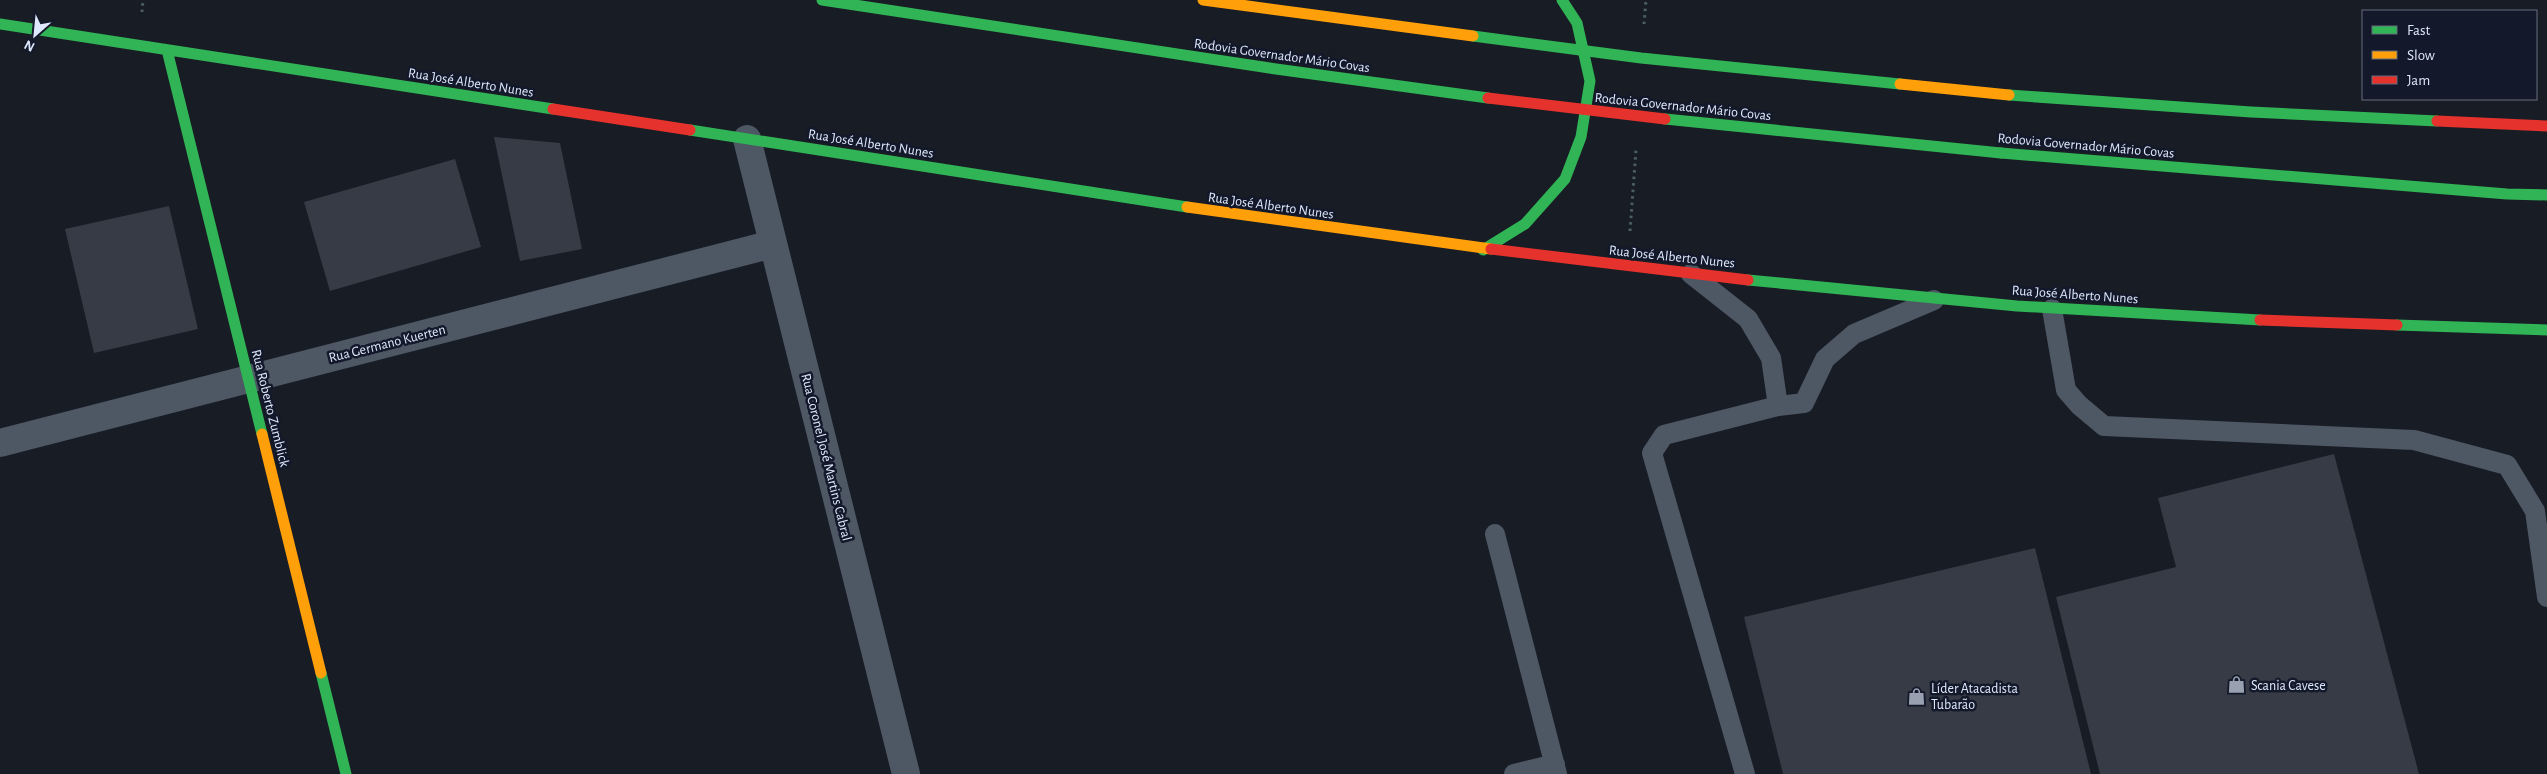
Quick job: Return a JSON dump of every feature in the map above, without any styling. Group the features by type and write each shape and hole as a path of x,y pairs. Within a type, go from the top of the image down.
{"main road":[{"name":"Rodovia Governador Mário Covas","path":"822,0 1266,68 1551,107 2001,153 2507,194 2547,195"},
{"path":"1203,0 1641,58 2009,95 2251,112 2547,126"},
{"path":"1483,250 1524,224 1565,179 1581,137 1590,80 1577,23 1562,0"},
{"name":"Rua José Alberto Nunes","path":"0,24 1244,216 1483,250 1691,274 1937,299 2052,308 2367,324 2547,330"},
{"name":"Rua Roberto Zumblick","path":"167,50 346,774"}],"street":[{"name":"Rua Coronel José Martins Cabral","path":"747,139 906,774"},
{"name":"Rua Germano Kuerten","path":"0,443 773,244"}],"lane":[{"path":"1691,274 1748,319 1771,358 1778,406"},
{"path":"1745,774 1652,454 1664,436 1778,406 1804,403 1825,359 1854,334 1937,299"},
{"path":"2052,308 2066,390 2079,405 2104,426 2414,440 2507,465 2534,511 2547,596"},
{"path":"1495,534 1556,769 1514,774"}],"building":[{"path":"494,137 560,143 582,249 520,261"},
{"path":"455,159 481,247 330,291 304,202"},
{"path":"169,206 198,329 94,353 65,229"},
{"name":"Scania Cavese","path":"2334,454 2419,774 2100,774 2056,597 2176,567 2158,498"},
{"name":"Líder Atacadista Tubarão","path":"2035,548 2091,774 1783,774 1744,617"}],"traffic: fast":[{"path":"822,0 1276,69 1488,98"},
{"path":"1483,250 1525,224 1565,179 1581,137 1590,81 1577,23 1562,0"},
{"path":"0,24 553,109"},
{"path":"1473,36 1641,58 1900,84"},
{"path":"167,50 262,434"},
{"path":"2009,95 2251,112 2437,121"},
{"path":"1665,119 2001,153"},
{"path":"690,130 1187,207"},
{"path":"2001,153 2507,194 2547,195"},
{"path":"1748,280 2017,306 2260,320"},
{"path":"2397,325 2547,330"},
{"path":"321,673 346,774"}],"traffic: slow":[{"path":"1203,0 1473,36"},
{"path":"1900,84 2009,95"},
{"path":"1187,207 1491,249"},
{"path":"262,434 321,673"}],"traffic: jam":[{"path":"1488,98 1665,119"},
{"path":"553,109 690,130"},
{"path":"2437,121 2547,126"},
{"path":"1491,249 1748,280"},
{"path":"2260,320 2397,325"}],"place":[{"name":"Scania Cavese","path":"2237,685"},
{"name":"Líder Atacadista Tubarão","path":"1917,696"}]}
